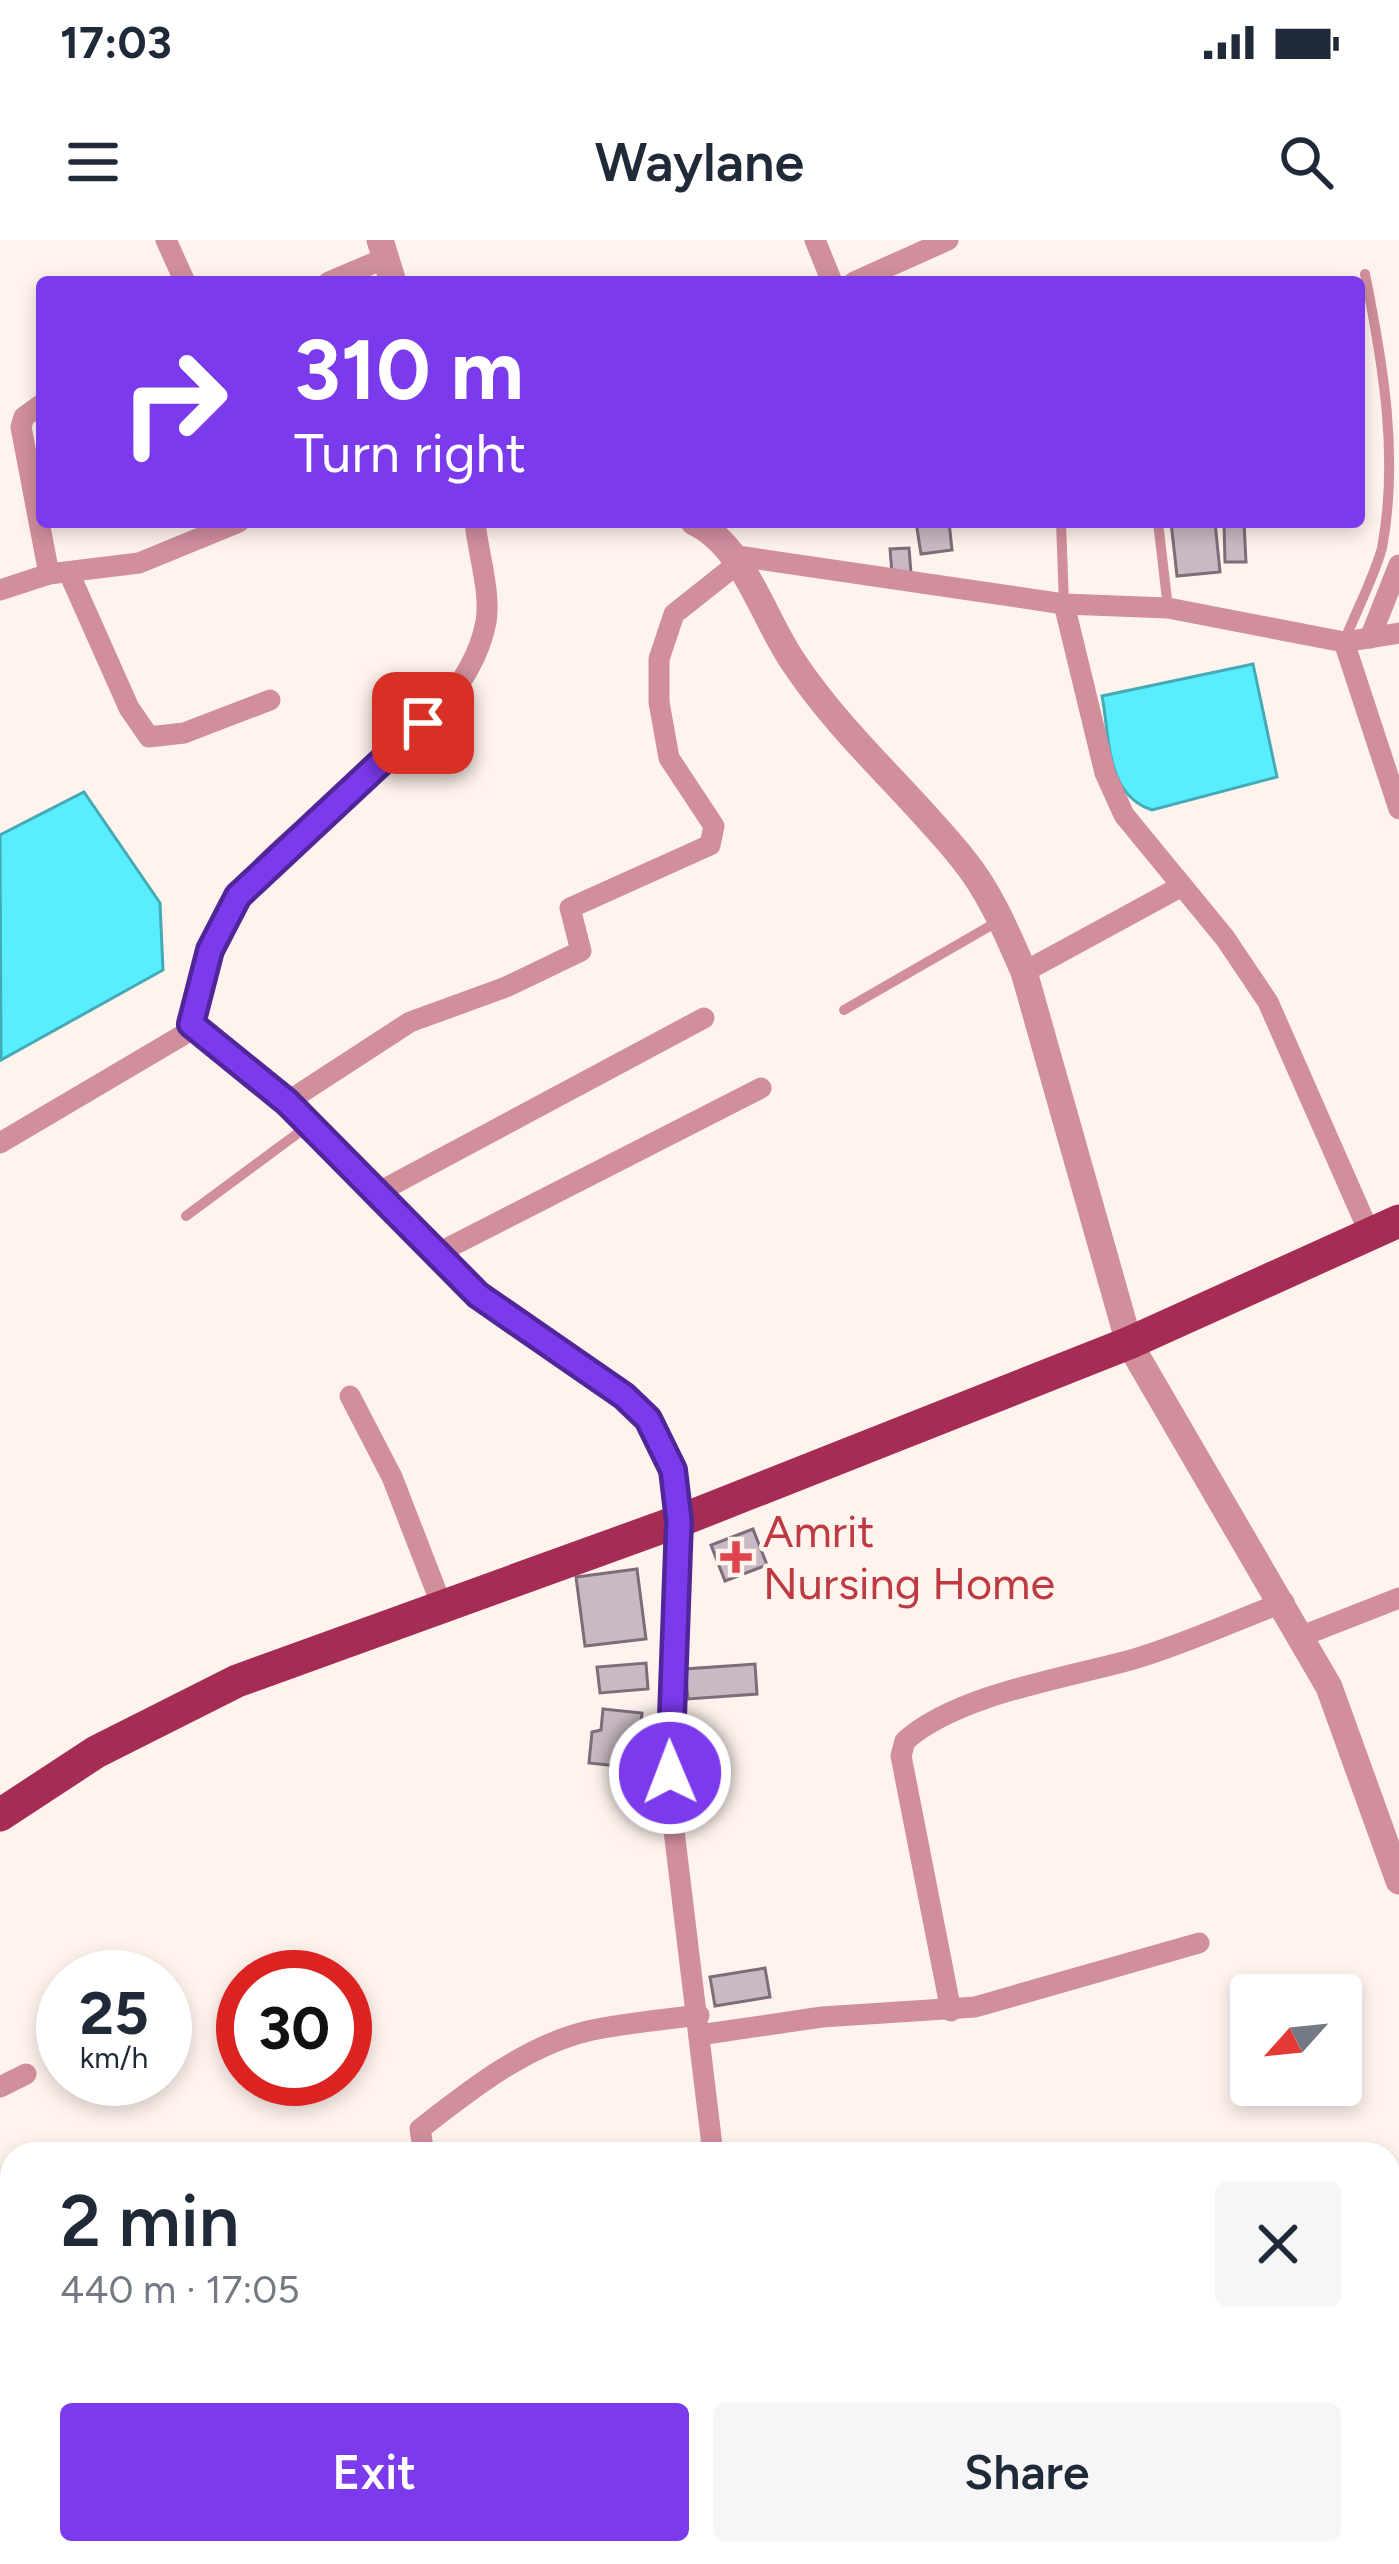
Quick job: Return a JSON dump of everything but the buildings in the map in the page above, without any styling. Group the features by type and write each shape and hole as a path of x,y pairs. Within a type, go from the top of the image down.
{"main road":[{"path":"0,1815 96,1752 237,1682 679,1521 1129,1343 1385,1227"}],"street":[{"path":"166,240 182,276"},
{"path":"815,240 830,276"},
{"path":"867,276 948,240"},
{"path":"344,276 385,260"},
{"path":"36,408 24,417 22,427 36,483"},
{"path":"47,528 59,574 149,737 184,733 270,700"},
{"path":"0,590 59,574 139,563 224,528"},
{"path":"0,1143 168,1046 191,1024 210,950 238,896 423,723 466,674 487,618 476,528"},
{"path":"706,528 734,560 794,663 965,861 1001,919 1024,972 1129,1343 1284,1602 1329,1687 1399,1881"},
{"path":"287,1102 410,1022 506,988 580,951 570,908 710,845 713,826 669,758 658,702 659,659 674,614 734,560 1064,604 1168,608 1344,642 1399,633"},
{"path":"1370,638 1399,565"},
{"path":"1064,604 1106,773 1148,850 1182,886 1268,1002 1385,1227"},
{"path":"1344,642 1399,808"},
{"path":"1024,972 1182,886"},
{"path":"377,1193 704,1018"},
{"path":"191,1024 287,1102 478,1295 624,1396 648,1419 673,1470 679,1521 669,1731 672,1814 712,2142"},
{"path":"434,1255 761,1088"},
{"path":"350,1396 392,1477 442,1606"},
{"path":"1302,1636 1399,1598"},
{"path":"951,2011 901,1756 905,1741 938,1720 1042,1683 1138,1658 1284,1602"},
{"path":"423,2142 421,2129 481,2081 585,2032 951,2011 1199,1943"},
{"path":"0,2087 26,2074"}],"lane":[{"path":"1344,642 1383,546 1393,457 1393,420 1365,274"},
{"path":"1061,528 1064,604"},
{"path":"1159,528 1168,608"},
{"path":"844,1010 1001,919"},
{"path":"186,1216 310,1124"}],"water":[{"path":"1253,664 1277,777 1152,810 1125,791 1112,762 1102,696"},
{"path":"84,792 160,903 163,970 1,1060 0,835"}],"place":[{"name":"Amrit Nursing Home","path":"736,1557"}],"route":[{"path":"423,723 238,896 210,950 191,1024 287,1102 478,1295 624,1396 648,1419 673,1470 679,1521 670,1773"}]}
